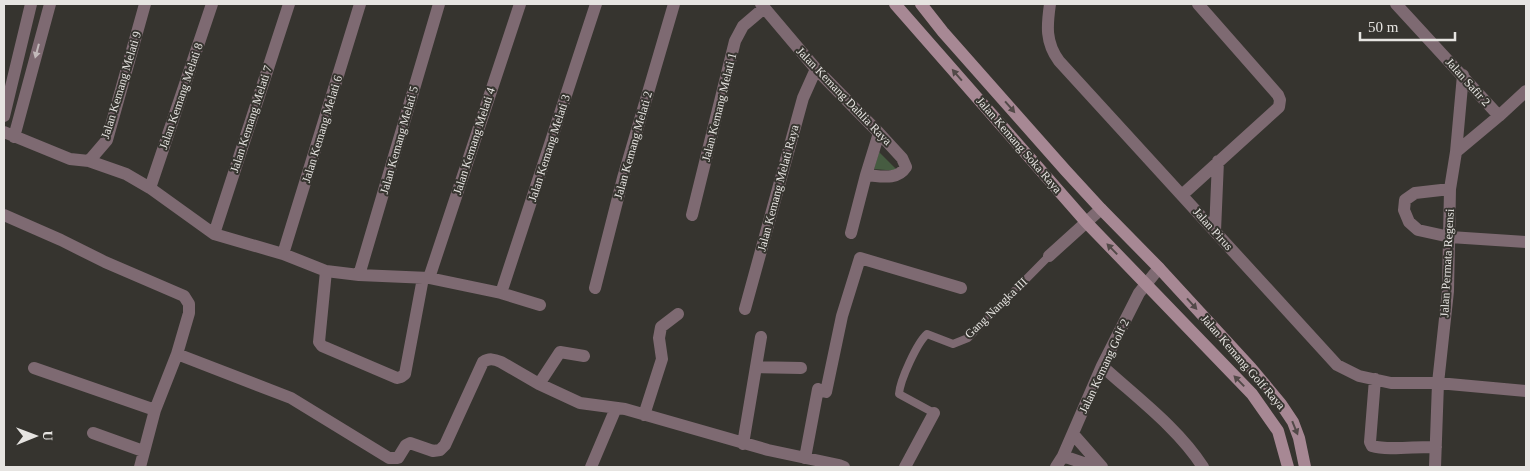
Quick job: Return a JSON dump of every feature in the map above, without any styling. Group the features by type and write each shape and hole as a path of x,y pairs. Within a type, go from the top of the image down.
{"street":[{"path":"4,116 31,4"},
{"path":"48,4 9,135 70,159 89,161 126,174 150,188 214,234 283,254 326,271 359,275 426,278 501,293 540,305"},
{"name":"Jalan Kemang Melati 9","path":"89,161 107,140 145,4"},
{"name":"Jalan Kemang Melati 8","path":"150,188 212,4"},
{"name":"Jalan Kemang Melati 7","path":"214,234 289,4"},
{"name":"Jalan Kemang Melati 6","path":"283,254 360,4"},
{"name":"Jalan Kemang Melati 5","path":"359,275 439,4"},
{"name":"Jalan Kemang Melati 4","path":"326,271 319,342 322,346 397,378 402,377 405,374 426,278 520,4"},
{"name":"Jalan Kemang Melati 3","path":"501,293 596,4"},
{"name":"Jalan Kemang Melati 2","path":"595,288 623,178 674,4"},
{"name":"Jalan Kemang Soka Raya","path":"895,4 1086,222 1146,284"},
{"name":"Jalan Kemang Soka Raya","path":"921,4 943,32 1101,209 1159,268"},
{"name":"Jalan Pirus","path":"1050,4 1047,27 1048,37 1055,55 1336,365 1358,376 1391,383 1438,383 1526,391"},
{"path":"1182,195 1278,107 1280,100 1278,95 1198,4"},
{"name":"Jalan Safir 2","path":"1400,5 1499,116"},
{"name":"Jalan Kemang Dahlia Raya","path":"763,6 816,69 902,158 906,168 894,176 866,175"},
{"name":"Jalan Kemang Melati 1","path":"692,215 735,41 743,26 763,6"},
{"name":"Jalan Kemang Melati Raya","path":"745,309 803,98 816,69"},
{"name":"Jalan Permata Regensi","path":"1435,467 1438,383 1448,292 1450,189 1456,152 1463,76"},
{"path":"1456,152 1526,91"},
{"path":"851,233 879,133"},
{"path":"1215,231 1218,161"},
{"path":"1450,189 1415,194 1405,200 1404,210 1409,222 1418,230 1450,237 1526,242"},
{"path":"1049,256 1101,209"},
{"path":"4,215 187,299 190,308 176,354 155,410 140,467"},
{"path":"805,458 818,389 826,392 842,316 860,258 961,288"},
{"name":"Jalan Kemang Golf 2","path":"1056,467 1063,456 1102,366 1139,293 1159,268"},
{"name":"Jalan Kemang Golf Raya","path":"1159,268 1281,404 1293,422 1299,438 1305,467"},
{"name":"Jalan Kemang Golf Raya","path":"1146,284 1252,394 1278,431 1288,467"},
{"path":"644,415 662,359 659,338 662,327 678,314"},
{"path":"743,444 761,337"},
{"path":"539,384 560,352 584,356"},
{"path":"176,354 292,398 388,458 398,458 406,445 410,443 433,451 440,450 445,445 483,362 487,359 501,362 539,384 580,403 616,408 743,444 844,467"},
{"path":"1102,366 1176,433 1203,467"},
{"path":"756,367 801,368"},
{"path":"34,368 155,410"},
{"path":"1375,380 1370,442 1372,446 1376,448 1401,448 1436,446"},
{"path":"594,466 616,408"},
{"name":"Gang Nangka III","path":"905,467 934,413"},
{"path":"93,433 143,451"},
{"path":"1073,434 1102,467"},
{"path":"1063,456 1095,467"}],"lane":[{"name":"Gang Nangka III","path":"934,413 899,394 899,388 922,338 927,334 953,344 968,338 1049,256"}],"green space":[{"path":"879,152 898,171 874,169"}]}
